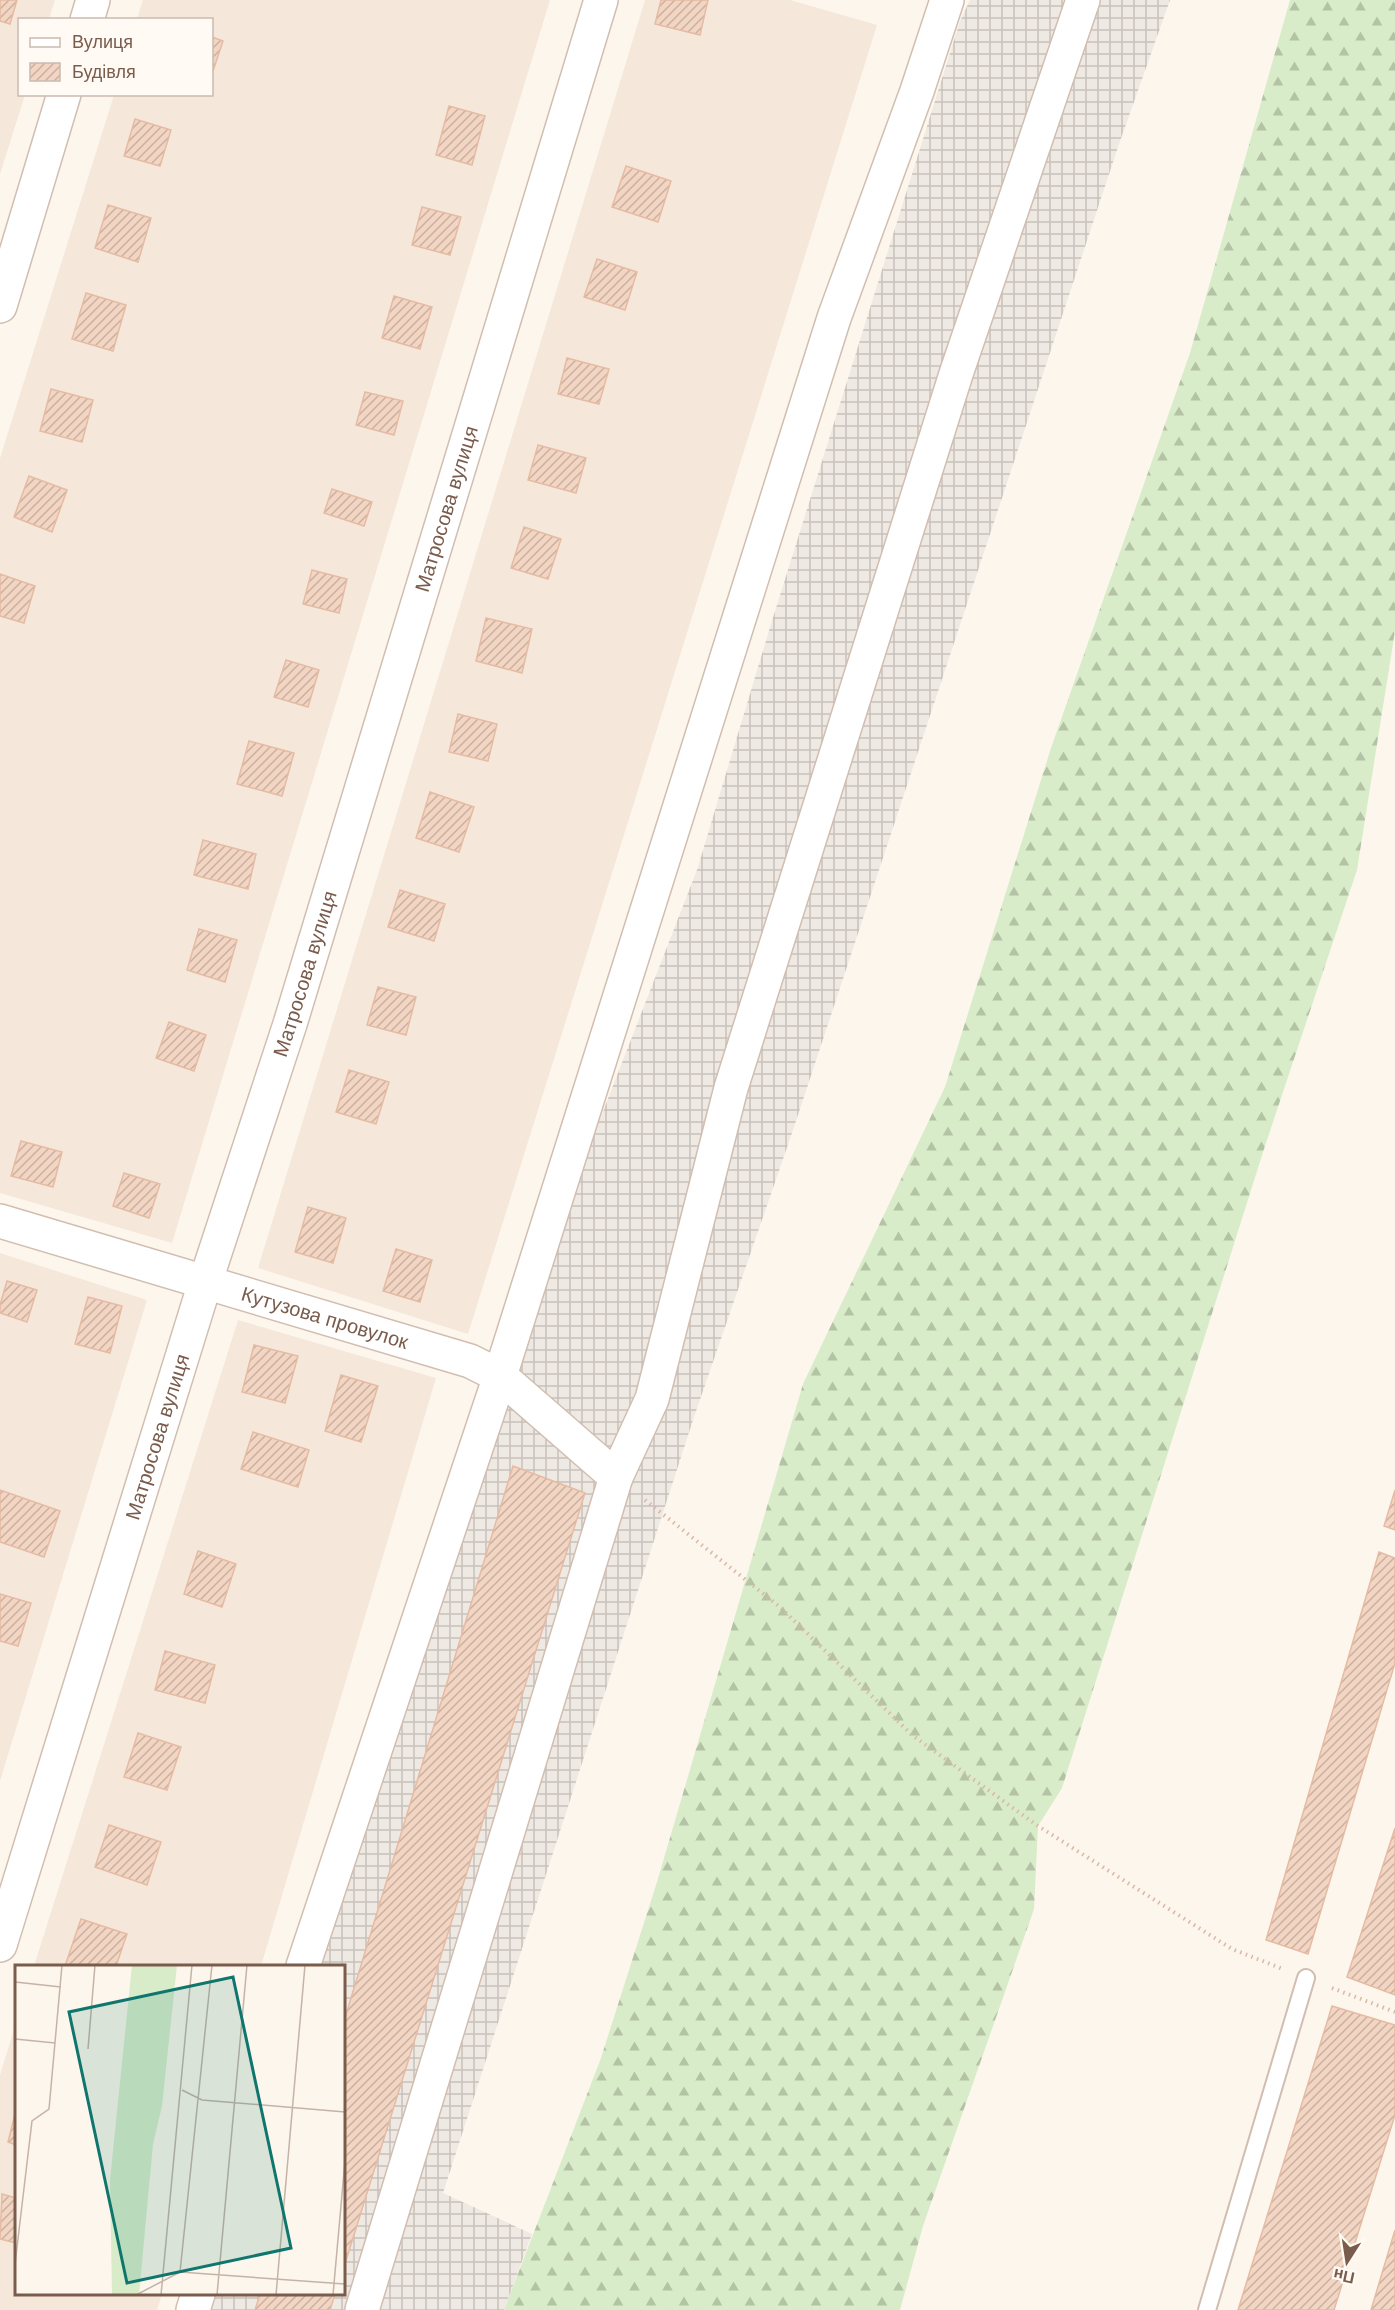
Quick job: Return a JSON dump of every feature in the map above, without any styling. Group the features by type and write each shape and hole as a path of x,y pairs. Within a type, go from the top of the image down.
{"street":[{"path":"88,18 93,0"},
{"name":"Матросова вулиця","path":"0,1945 205,1283 290,1024 601,0"},
{"path":"303,1965 500,1376 834,318 917,91 947,0"},
{"path":"362,2310 616,1477 652,1399 734,1077 956,374 1083,0"},
{"path":"0,306 63,96"},
{"name":"Кутузова провулок","path":"0,1221 470,1361 500,1376 616,1477"},
{"path":"193,2310 198,2295"}],"lane":[{"path":"1207,2310 1306,1978"}],"path":[{"path":"616,1477 780,1607 912,1735 1038,1826 1232,1949 1395,2012"}],"shaded area":[{"path":"0,0 55,0 49,18 18,18 18,96 25,96 0,174"},
{"path":"143,0 550,0 172,1243 0,1193 0,458 114,96 213,96 213,18 137,18"},
{"path":"645,0 790,0 877,25 468,1334 258,1268"},
{"path":"970,0 1170,0 1118,147 793,1130 693,1420 443,2193 532,2234 504,2310 203,2310 208,2295 345,2295 345,1965 309,1965 500,1376 697,870 771,624 960,21"},
{"path":"0,1253 147,1300 0,1781"},
{"path":"238,1320 436,1378 261,1965 34,1965"},
{"path":"15,2026 15,2295 162,2295 157,2310 0,2310 0,2075"}],"green space":[{"path":"1290,0 1395,0 1395,631 1357,870 1264,1149 1062,1788 1038,1826 1034,1909 923,2226 900,2310 504,2310 601,2058 657,1882 803,1384 945,1087 1051,748 1190,353"}],"building":[{"path":"0,0 17,0 10,24 0,21"},
{"path":"661,0 708,0 700,35 655,24"},
{"path":"213,37 223,41 213,71"},
{"path":"449,106 485,116 472,165 436,155"},
{"path":"135,119 171,130 160,166 124,156"},
{"path":"626,166 671,181 658,222 612,207"},
{"path":"108,205 151,218 138,262 95,248"},
{"path":"422,207 461,217 450,255 412,245"},
{"path":"597,259 637,272 625,310 584,297"},
{"path":"86,293 126,305 113,351 72,339"},
{"path":"394,296 432,307 420,349 382,338"},
{"path":"567,358 609,369 599,404 558,394"},
{"path":"51,389 93,400 82,442 40,431"},
{"path":"365,392 403,401 394,435 356,425"},
{"path":"538,445 586,458 576,493 528,480"},
{"path":"29,476 67,490 52,532 14,517"},
{"path":"332,489 372,502 364,526 324,513"},
{"path":"524,527 561,539 548,579 511,568"},
{"path":"312,570 347,579 339,613 303,604"},
{"path":"0,574 35,586 24,623 0,616"},
{"path":"486,618 532,629 522,673 476,661"},
{"path":"286,660 319,670 308,707 274,697"},
{"path":"458,714 497,724 488,761 449,752"},
{"path":"249,741 294,753 282,796 237,784"},
{"path":"430,792 474,807 459,852 416,838"},
{"path":"203,840 256,854 248,889 194,875"},
{"path":"400,890 445,904 434,941 388,927"},
{"path":"199,929 237,940 225,982 187,970"},
{"path":"378,987 416,997 406,1035 367,1025"},
{"path":"169,1022 206,1035 194,1071 156,1058"},
{"path":"349,1070 389,1082 376,1124 336,1112"},
{"path":"21,1141 62,1152 53,1187 11,1176"},
{"path":"124,1173 160,1184 149,1218 113,1206"},
{"path":"308,1207 346,1218 333,1263 295,1252"},
{"path":"396,1249 432,1260 420,1302 383,1291"},
{"path":"7,1281 37,1290 27,1322 0,1313"},
{"path":"88,1297 122,1306 110,1353 75,1344"},
{"path":"254,1345 298,1356 285,1403 242,1392"},
{"path":"341,1375 378,1386 361,1442 325,1431"},
{"path":"253,1432 309,1450 298,1487 241,1469"},
{"path":"513,1466 585,1493 345,2264 345,2018"},
{"path":"0,1490 60,1511 44,1557 0,1542"},
{"path":"1395,1490 1395,1530 1384,1526"},
{"path":"198,1551 236,1564 222,1607 184,1594"},
{"path":"1379,1552 1395,1558 1395,1663 1308,1954 1266,1940"},
{"path":"0,1594 31,1603 18,1646 0,1641"},
{"path":"165,1651 215,1665 205,1703 155,1690"},
{"path":"138,1733 181,1747 167,1790 124,1777"},
{"path":"109,1825 161,1842 147,1885 95,1867"},
{"path":"1395,1828 1395,1995 1347,1977"},
{"path":"81,1919 127,1934 116,1965 65,1965"},
{"path":"1332,2006 1395,2025 1395,2115 1334,2310 1238,2310"},
{"path":"15,2114 15,2145 8,2142"},
{"path":"2,2194 15,2198 15,2243 0,2239"},
{"path":"1395,2230 1395,2310 1371,2310"},
{"path":"260,2295 335,2295 330,2310 255,2310"}]}
